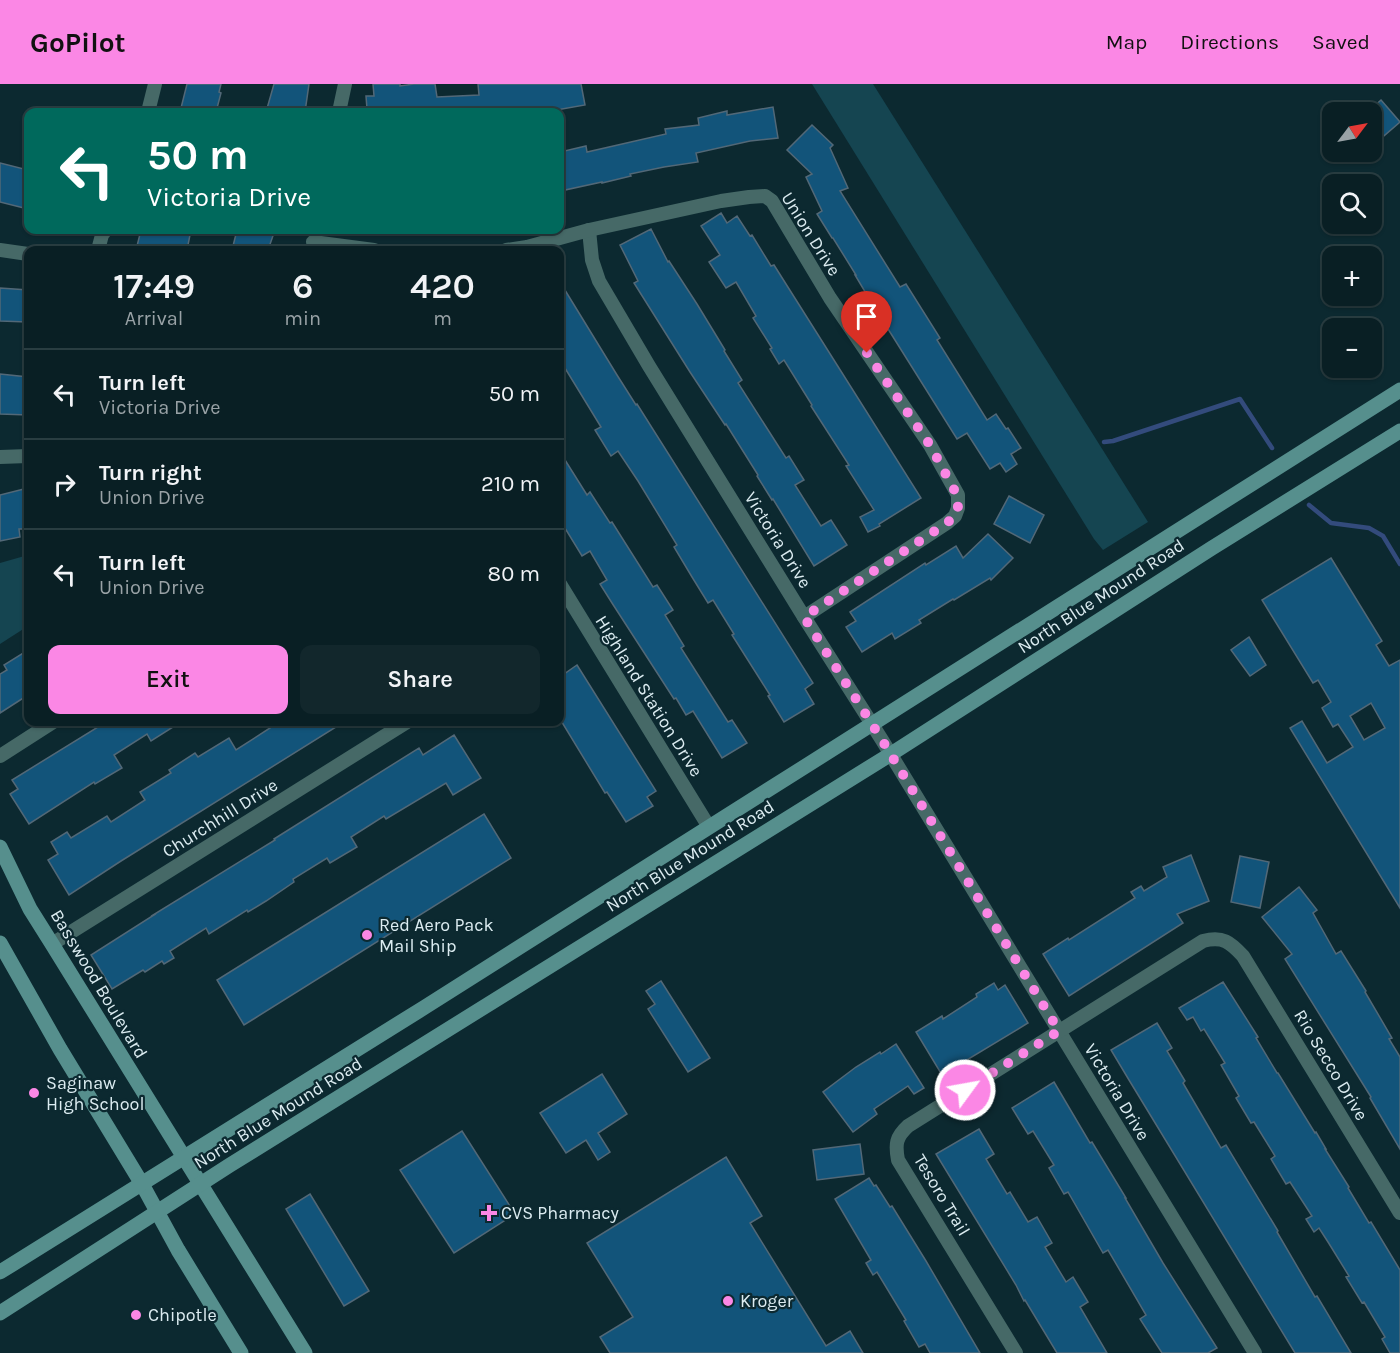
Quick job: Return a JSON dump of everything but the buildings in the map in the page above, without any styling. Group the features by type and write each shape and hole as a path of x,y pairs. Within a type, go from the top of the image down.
{"main road":[{"name":"North Blue Mound Road","path":"0,1272 1400,390"},
{"name":"North Blue Mound Road","path":"0,1313 200,1184 891,754 1212,548 1400,431"},
{"name":"Basswood Boulevard","path":"0,847 26,900 52,944 305,1353"},
{"path":"0,943 55,1042 241,1353"}],"street":[{"path":"149,108 155,84"},
{"path":"340,108 345,84"},
{"name":"Union Drive","path":"531,246 589,230 749,196 765,196 772,201 830,298 930,445 957,495 958,508 955,516 947,523 804,617"},
{"name":"Victoria Drive","path":"589,230 592,260 599,281 649,366 872,723 1255,1353"},
{"path":"313,241 347,246"},
{"path":"0,250 24,253"},
{"path":"0,457 24,456"},
{"name":"Highland Station Drive","path":"564,591 709,827"},
{"path":"0,756 47,726"},
{"name":"Churchhill Drive","path":"52,944 401,726"},
{"name":"Tesoro Trail","path":"1016,1353 898,1160 896,1149 900,1133 1203,941 1214,939 1225,941"},
{"name":"Rio Secco Drive","path":"1225,941 1243,956 1400,1213"}],"shaded area":[{"path":"812,84 873,84 1148,522 1103,550 1094,539"},
{"path":"24,556 24,629 0,644 0,563"}],"waterway":[{"path":"1104,442 1240,399 1272,448"},
{"path":"1309,505 1331,523 1369,528 1383,536 1400,564"}],"place":[{"name":"Red Aero Pack Mail Ship","path":"367,935"},
{"name":"Saginaw High School","path":"34,1093"},
{"name":"CVS Pharmacy","path":"489,1213"},
{"name":"Kroger","path":"728,1301"},
{"name":"Chipotle","path":"136,1315"}],"route":[{"path":"867,353 930,445 957,495 958,508 955,516 947,523 804,617 882,740 1059,1031 965,1090"}]}
